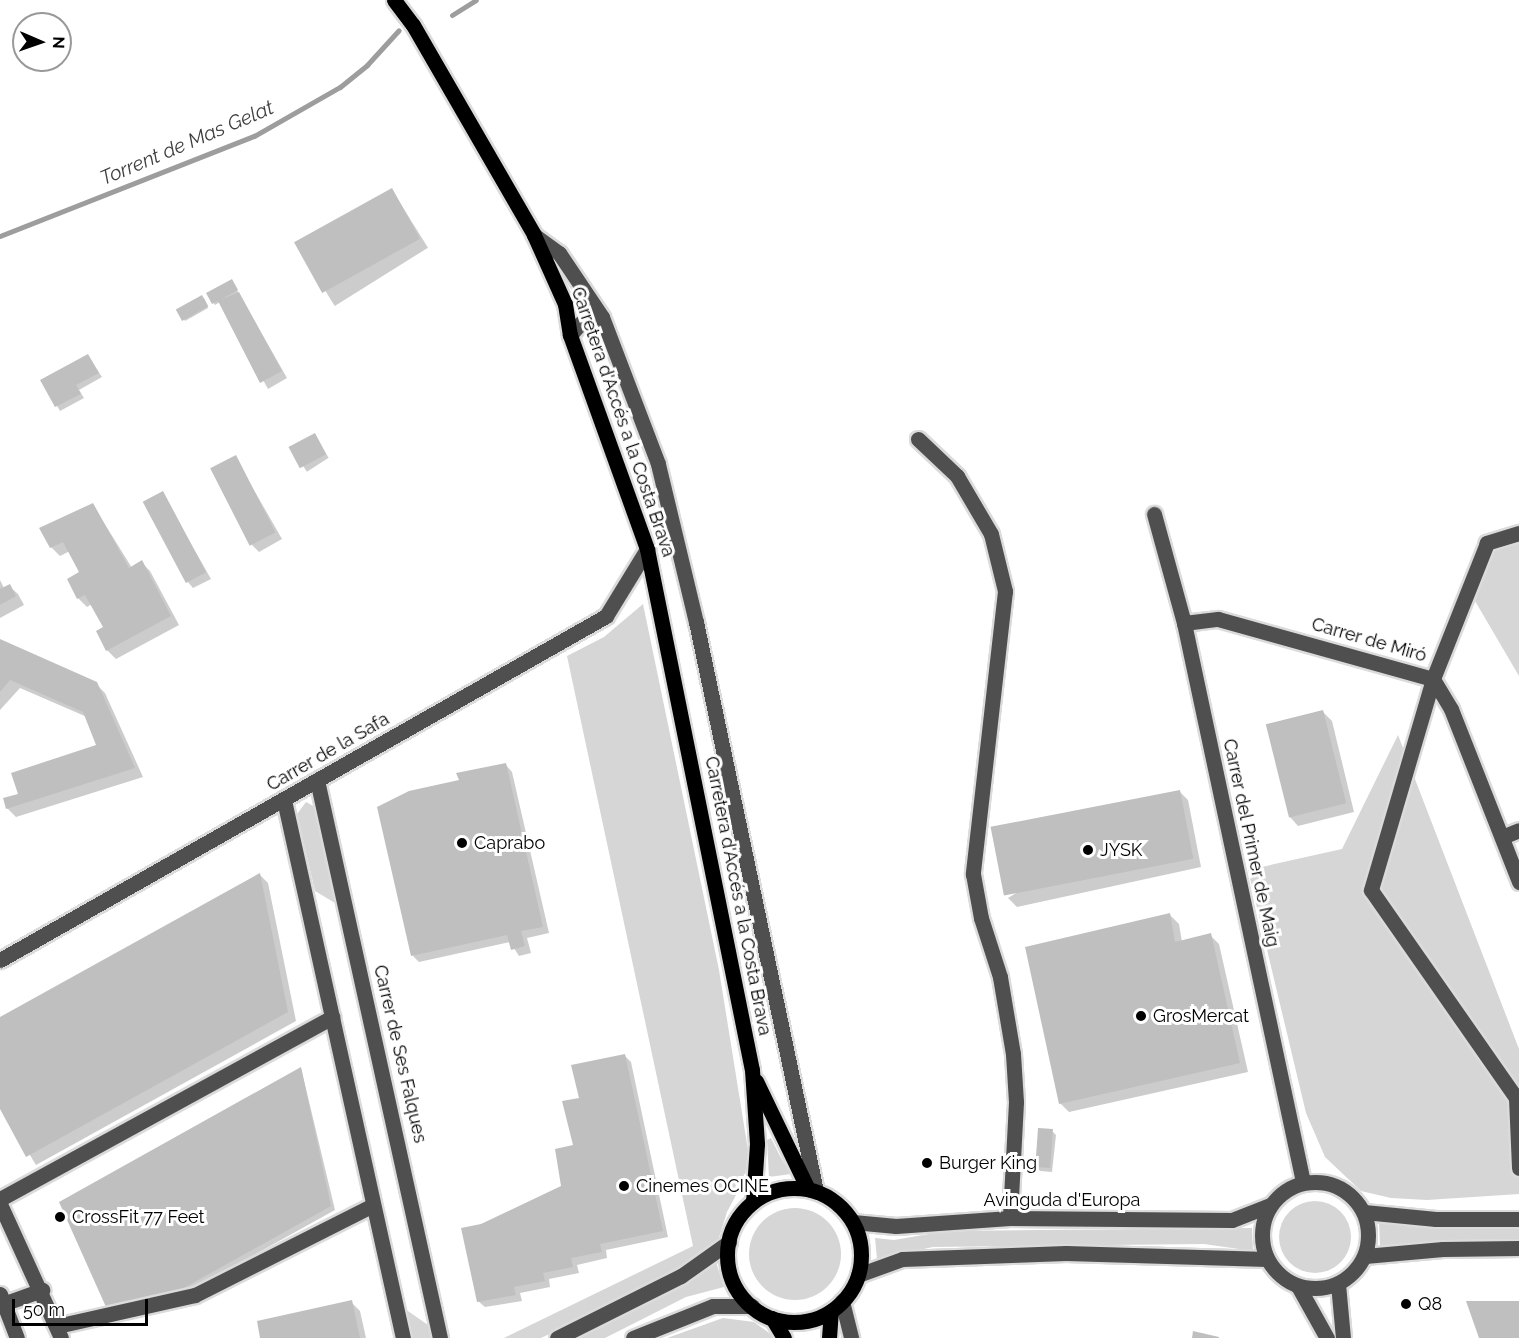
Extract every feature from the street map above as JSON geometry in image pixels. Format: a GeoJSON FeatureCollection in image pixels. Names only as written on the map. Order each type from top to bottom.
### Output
{"type":"FeatureCollection","features":[{"type":"Feature","properties":{"kind":"main road","name":"Carretera d'Accés a la Costa Brava"},"geometry":{"type":"LineString","coordinates":[[394,0],[413,25],[534,235],[565,304],[570,335],[647,549],[752,1070],[757,1144],[753,1202]]}},
{"type":"Feature","properties":{"kind":"main road","name":"Carretera d'Accés a la Costa Brava"},"geometry":{"type":"LineString","coordinates":[[752,1070],[778,1133],[812,1190]]}},
{"type":"Feature","properties":{"kind":"main road"},"geometry":{"type":"LineString","coordinates":[[830,1338],[837,1306],[858,1275],[861,1248],[853,1222],[839,1205],[812,1190],[783,1189],[753,1202],[739,1217],[729,1242],[732,1278],[752,1306],[772,1318],[802,1321],[837,1306]]}},
{"type":"Feature","properties":{"kind":"main road"},"geometry":{"type":"LineString","coordinates":[[772,1318],[784,1338]]}},
{"type":"Feature","properties":{"kind":"street"},"geometry":{"type":"LineString","coordinates":[[534,235],[559,253],[602,317],[658,464],[696,622],[812,1190]]}},
{"type":"Feature","properties":{"kind":"street"},"geometry":{"type":"LineString","coordinates":[[570,335],[587,316],[602,317]]}},
{"type":"Feature","properties":{"kind":"street"},"geometry":{"type":"LineString","coordinates":[[918,439],[957,476],[991,534],[1005,591],[973,874],[981,918],[1000,977],[1012,1054],[1016,1102],[1011,1218]]}},
{"type":"Feature","properties":{"kind":"street","name":"Carrer del Primer de Maig"},"geometry":{"type":"LineString","coordinates":[[1154,513],[1184,623],[1303,1182]]}},
{"type":"Feature","properties":{"kind":"street"},"geometry":{"type":"LineString","coordinates":[[1519,532],[1488,543],[1433,680],[1371,890],[1516,1098],[1519,1168]]}},
{"type":"Feature","properties":{"kind":"street","name":"Carrer de la Safa"},"geometry":{"type":"LineString","coordinates":[[0,960],[606,616],[647,549]]}},
{"type":"Feature","properties":{"kind":"street","name":"Carrer de Miró"},"geometry":{"type":"LineString","coordinates":[[1184,623],[1218,619],[1413,670],[1433,680],[1451,709],[1519,882]]}},
{"type":"Feature","properties":{"kind":"street","name":"Carrer de Ses Falques"},"geometry":{"type":"LineString","coordinates":[[317,780],[440,1338]]}},
{"type":"Feature","properties":{"kind":"street"},"geometry":{"type":"LineString","coordinates":[[284,800],[403,1338]]}},
{"type":"Feature","properties":{"kind":"street"},"geometry":{"type":"LineString","coordinates":[[1502,837],[1519,830]]}},
{"type":"Feature","properties":{"kind":"street"},"geometry":{"type":"LineString","coordinates":[[0,1198],[333,1017]]}},
{"type":"Feature","properties":{"kind":"street"},"geometry":{"type":"LineString","coordinates":[[1303,1182],[1330,1183],[1351,1194],[1364,1212],[1369,1235],[1365,1256],[1338,1284],[1318,1289],[1298,1286],[1280,1276],[1267,1259],[1261,1234],[1270,1205],[1284,1190],[1303,1182]]}},
{"type":"Feature","properties":{"kind":"street"},"geometry":{"type":"LineString","coordinates":[[0,1204],[42,1290],[59,1332],[195,1295],[374,1205]]}},
{"type":"Feature","properties":{"kind":"street","name":"Avinguda d'Europa"},"geometry":{"type":"LineString","coordinates":[[853,1222],[896,1226],[1011,1218],[1232,1220],[1270,1205]]}},
{"type":"Feature","properties":{"kind":"street"},"geometry":{"type":"LineString","coordinates":[[1364,1212],[1436,1220],[1519,1219]]}},
{"type":"Feature","properties":{"kind":"street"},"geometry":{"type":"LineString","coordinates":[[557,1338],[681,1276],[729,1242]]}},
{"type":"Feature","properties":{"kind":"street"},"geometry":{"type":"LineString","coordinates":[[1365,1256],[1443,1249],[1519,1248]]}},
{"type":"Feature","properties":{"kind":"street"},"geometry":{"type":"LineString","coordinates":[[858,1275],[902,1259],[1066,1253],[1267,1259]]}},
{"type":"Feature","properties":{"kind":"street"},"geometry":{"type":"LineString","coordinates":[[1338,1284],[1343,1338]]}},
{"type":"Feature","properties":{"kind":"street"},"geometry":{"type":"LineString","coordinates":[[1298,1286],[1327,1338]]}},
{"type":"Feature","properties":{"kind":"street"},"geometry":{"type":"LineString","coordinates":[[17,1338],[2,1301],[42,1290]]}},
{"type":"Feature","properties":{"kind":"street"},"geometry":{"type":"LineString","coordinates":[[633,1338],[713,1306],[752,1306]]}},
{"type":"Feature","properties":{"kind":"street"},"geometry":{"type":"LineString","coordinates":[[837,1306],[851,1338]]}},
{"type":"Feature","properties":{"kind":"shaded area"},"geometry":{"type":"Polygon","coordinates":[[[1519,523],[1519,676],[1475,601],[1499,538],[1519,523]]]}},
{"type":"Feature","properties":{"kind":"shaded area"},"geometry":{"type":"Polygon","coordinates":[[[643,604],[719,970],[748,1150],[745,1178],[727,1212],[717,1244],[675,1274],[541,1338],[504,1338],[693,1246],[567,656],[604,637],[643,604]]]}},
{"type":"Feature","properties":{"kind":"shaded area"},"geometry":{"type":"Polygon","coordinates":[[[1398,735],[1519,1049],[1519,1194],[1427,1200],[1391,1198],[1361,1191],[1325,1157],[1306,1113],[1248,870],[1342,849],[1398,735]]]}},
{"type":"Feature","properties":{"kind":"shaded area"},"geometry":{"type":"Polygon","coordinates":[[[306,802],[319,809],[340,906],[315,891],[297,814],[306,802]]]}},
{"type":"Feature","properties":{"kind":"shaded area"},"geometry":{"type":"Polygon","coordinates":[[[771,1138],[791,1174],[769,1177],[767,1140],[771,1138]]]}},
{"type":"Feature","properties":{"kind":"shaded area"},"geometry":{"type":"Polygon","coordinates":[[[1315,1201],[1335,1207],[1345,1217],[1351,1237],[1345,1257],[1335,1267],[1315,1273],[1295,1267],[1285,1257],[1279,1237],[1285,1217],[1295,1207],[1315,1201]]]}},
{"type":"Feature","properties":{"kind":"shaded area"},"geometry":{"type":"Polygon","coordinates":[[[795,1208],[812,1212],[827,1222],[837,1237],[841,1254],[837,1271],[827,1286],[812,1296],[795,1300],[778,1296],[763,1286],[753,1271],[749,1254],[753,1237],[763,1222],[778,1212],[795,1208]]]}},
{"type":"Feature","properties":{"kind":"shaded area"},"geometry":{"type":"Polygon","coordinates":[[[1379,1222],[1427,1228],[1519,1227],[1519,1242],[1380,1245],[1379,1222]]]}},
{"type":"Feature","properties":{"kind":"shaded area"},"geometry":{"type":"Polygon","coordinates":[[[1252,1228],[1253,1251],[1204,1244],[933,1247],[877,1259],[875,1238],[894,1240],[946,1231],[1252,1228]]]}},
{"type":"Feature","properties":{"kind":"shaded area"},"geometry":{"type":"Polygon","coordinates":[[[715,1259],[724,1287],[686,1297],[605,1338],[576,1338],[684,1284],[715,1259]]]}},
{"type":"Feature","properties":{"kind":"shaded area"},"geometry":{"type":"Polygon","coordinates":[[[405,1309],[431,1327],[434,1338],[411,1338],[405,1309]]]}},
{"type":"Feature","properties":{"kind":"shaded area"},"geometry":{"type":"Polygon","coordinates":[[[723,1318],[754,1322],[776,1338],[667,1338],[723,1318]]]}},
{"type":"Feature","properties":{"kind":"building"},"geometry":{"type":"Polygon","coordinates":[[[392,188],[420,239],[322,293],[294,242],[392,188]]]}},
{"type":"Feature","properties":{"kind":"building"},"geometry":{"type":"Polygon","coordinates":[[[232,279],[238,290],[220,300],[239,292],[282,371],[260,383],[218,301],[212,304],[206,293],[232,279]]]}},
{"type":"Feature","properties":{"kind":"building"},"geometry":{"type":"Polygon","coordinates":[[[202,295],[208,306],[182,321],[176,310],[202,295]]]}},
{"type":"Feature","properties":{"kind":"building"},"geometry":{"type":"Polygon","coordinates":[[[88,354],[99,373],[76,385],[81,394],[55,407],[40,380],[88,354]]]}},
{"type":"Feature","properties":{"kind":"building"},"geometry":{"type":"Polygon","coordinates":[[[315,433],[326,454],[300,468],[289,447],[315,433]]]}},
{"type":"Feature","properties":{"kind":"building"},"geometry":{"type":"Polygon","coordinates":[[[236,455],[275,533],[250,546],[210,468],[236,455]]]}},
{"type":"Feature","properties":{"kind":"building"},"geometry":{"type":"Polygon","coordinates":[[[163,491],[206,572],[186,583],[143,502],[163,491]]]}},
{"type":"Feature","properties":{"kind":"building"},"geometry":{"type":"Polygon","coordinates":[[[93,503],[129,568],[142,560],[171,616],[106,651],[96,631],[103,627],[85,595],[77,599],[67,579],[79,572],[63,542],[50,548],[39,528],[93,503]]]}},
{"type":"Feature","properties":{"kind":"building"},"geometry":{"type":"Polygon","coordinates":[[[10,584],[16,596],[0,605],[0,589],[10,584]]]}},
{"type":"Feature","properties":{"kind":"building"},"geometry":{"type":"Polygon","coordinates":[[[0,639],[97,682],[135,768],[6,809],[3,798],[18,794],[11,773],[96,745],[83,712],[10,680],[0,692],[0,639]]]}},
{"type":"Feature","properties":{"kind":"building"},"geometry":{"type":"Polygon","coordinates":[[[1323,710],[1346,803],[1289,817],[1266,724],[1323,710]]]}},
{"type":"Feature","properties":{"kind":"building"},"geometry":{"type":"Polygon","coordinates":[[[506,763],[543,927],[521,931],[525,946],[511,950],[507,935],[411,956],[377,807],[409,791],[459,780],[456,773],[506,763]]]}},
{"type":"Feature","properties":{"kind":"building"},"geometry":{"type":"Polygon","coordinates":[[[1180,790],[1193,859],[1004,896],[991,827],[1180,790]]]}},
{"type":"Feature","properties":{"kind":"building"},"geometry":{"type":"Polygon","coordinates":[[[260,873],[288,1012],[26,1157],[0,1109],[0,1017],[260,873]]]}},
{"type":"Feature","properties":{"kind":"building"},"geometry":{"type":"Polygon","coordinates":[[[1170,913],[1175,942],[1211,933],[1240,1063],[1059,1104],[1025,947],[1170,913]]]}},
{"type":"Feature","properties":{"kind":"building"},"geometry":{"type":"Polygon","coordinates":[[[625,1054],[663,1231],[600,1244],[602,1252],[571,1258],[573,1267],[543,1273],[545,1281],[514,1287],[516,1295],[477,1302],[461,1228],[481,1224],[561,1186],[555,1149],[573,1145],[562,1101],[579,1098],[571,1065],[625,1054]]]}},
{"type":"Feature","properties":{"kind":"building"},"geometry":{"type":"Polygon","coordinates":[[[301,1067],[331,1206],[182,1289],[106,1307],[59,1202],[301,1067]]]}},
{"type":"Feature","properties":{"kind":"building"},"geometry":{"type":"Polygon","coordinates":[[[1038,1128],[1053,1129],[1050,1168],[1035,1167],[1038,1128]]]}},
{"type":"Feature","properties":{"kind":"building"},"geometry":{"type":"Polygon","coordinates":[[[352,1300],[360,1338],[260,1338],[257,1321],[352,1300]]]}},
{"type":"Feature","properties":{"kind":"building"},"geometry":{"type":"Polygon","coordinates":[[[1466,1301],[1519,1301],[1519,1338],[1479,1338],[1466,1301]]]}},
{"type":"Feature","properties":{"kind":"building"},"geometry":{"type":"Polygon","coordinates":[[[1193,1331],[1219,1337],[1219,1338],[1192,1338],[1193,1331]]]}},
{"type":"Feature","properties":{"kind":"waterway","name":"Torrent de Mas Gelat"},"geometry":{"type":"LineString","coordinates":[[452,15],[476,0]]}},
{"type":"Feature","properties":{"kind":"waterway","name":"Torrent de Mas Gelat"},"geometry":{"type":"LineString","coordinates":[[0,236],[254,136],[340,87],[367,65],[399,30]]}},
{"type":"Feature","properties":{"kind":"place","name":"Caprabo"},"geometry":{"type":"Point","coordinates":[462,843]}},
{"type":"Feature","properties":{"kind":"place","name":"JYSK"},"geometry":{"type":"Point","coordinates":[1088,850]}},
{"type":"Feature","properties":{"kind":"place","name":"GrosMercat"},"geometry":{"type":"Point","coordinates":[1141,1016]}},
{"type":"Feature","properties":{"kind":"place","name":"Burger King"},"geometry":{"type":"Point","coordinates":[927,1163]}},
{"type":"Feature","properties":{"kind":"place","name":"Cinemes OCINE"},"geometry":{"type":"Point","coordinates":[624,1186]}},
{"type":"Feature","properties":{"kind":"place","name":"CrossFit 77 Feet"},"geometry":{"type":"Point","coordinates":[60,1217]}},
{"type":"Feature","properties":{"kind":"place","name":"Q8"},"geometry":{"type":"Point","coordinates":[1406,1304]}}]}
